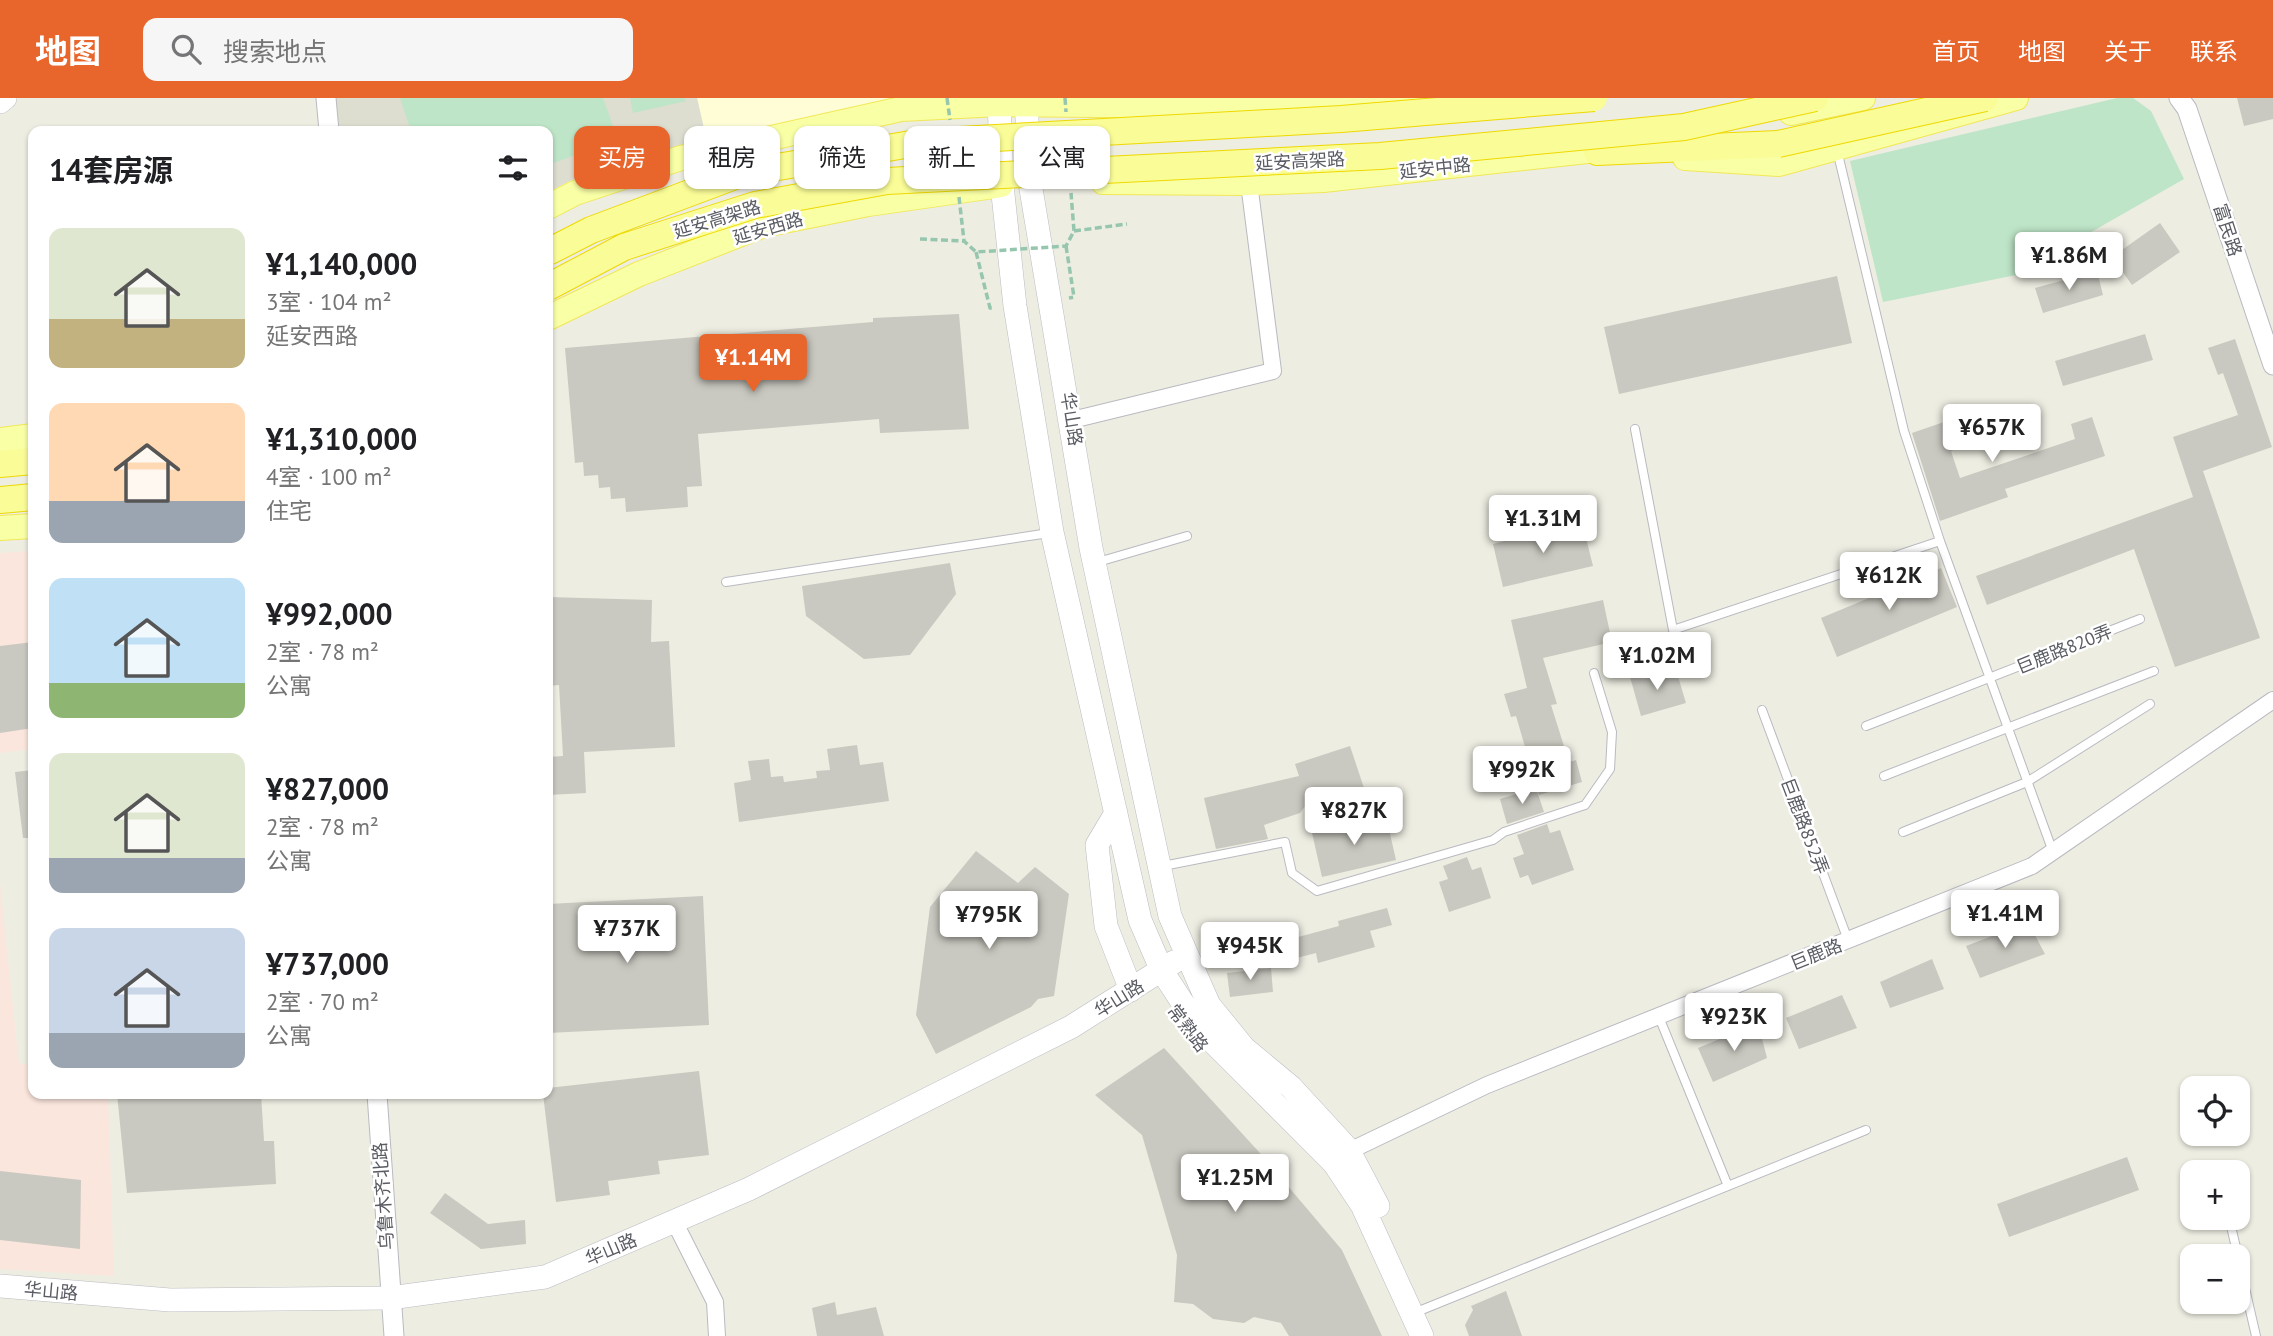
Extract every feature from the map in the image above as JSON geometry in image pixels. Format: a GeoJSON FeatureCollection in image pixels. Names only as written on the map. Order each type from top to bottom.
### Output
{"type":"FeatureCollection","features":[{"type":"Feature","properties":{"kind":"highway","name":"延安高架路"},"geometry":{"type":"LineString","coordinates":[[553,249],[591,230],[743,173],[922,142],[1341,119],[1594,98]]}},
{"type":"Feature","properties":{"kind":"highway"},"geometry":{"type":"LineString","coordinates":[[1598,152],[1778,144],[1985,98]]}},
{"type":"Feature","properties":{"kind":"highway","name":"延安高架路"},"geometry":{"type":"LineString","coordinates":[[553,284],[624,247],[755,205],[887,181],[1380,156],[1684,127],[1821,102]]}},
{"type":"Feature","properties":{"kind":"highway"},"geometry":{"type":"LineString","coordinates":[[0,464],[28,461]]}},
{"type":"Feature","properties":{"kind":"highway"},"geometry":{"type":"LineString","coordinates":[[0,500],[28,497]]}},
{"type":"Feature","properties":{"kind":"main road"},"geometry":{"type":"LineString","coordinates":[[0,102],[5,98]]}},
{"type":"Feature","properties":{"kind":"main road"},"geometry":{"type":"LineString","coordinates":[[553,204],[575,192],[681,158],[901,109],[999,101],[1313,107],[1450,98]]}},
{"type":"Feature","properties":{"kind":"main road","name":"延安中路"},"geometry":{"type":"LineString","coordinates":[[1110,183],[1323,180],[1598,152],[1821,102],[1863,98]]}},
{"type":"Feature","properties":{"kind":"main road"},"geometry":{"type":"LineString","coordinates":[[1598,152],[1779,164],[2016,98]]}},
{"type":"Feature","properties":{"kind":"main road","name":"华山路"},"geometry":{"type":"LineString","coordinates":[[999,101],[1002,185],[1015,306],[1052,533],[1140,919],[1162,971]]}},
{"type":"Feature","properties":{"kind":"main road","name":"华山路"},"geometry":{"type":"LineString","coordinates":[[1026,102],[1027,126]]}},
{"type":"Feature","properties":{"kind":"main road","name":"延安中路"},"geometry":{"type":"LineString","coordinates":[[1002,185],[1014,184]]}},
{"type":"Feature","properties":{"kind":"main road","name":"延安西路"},"geometry":{"type":"LineString","coordinates":[[553,315],[639,274],[764,225],[868,204],[1002,185]]}},
{"type":"Feature","properties":{"kind":"main road","name":"华山路"},"geometry":{"type":"LineString","coordinates":[[0,1286],[170,1300],[390,1298],[545,1277],[749,1189],[1071,1027],[1162,971],[1187,951],[1170,916],[1095,563],[1031,189]]}},
{"type":"Feature","properties":{"kind":"main road"},"geometry":{"type":"LineString","coordinates":[[0,440],[28,437]]}},
{"type":"Feature","properties":{"kind":"main road"},"geometry":{"type":"LineString","coordinates":[[0,528],[28,526]]}},
{"type":"Feature","properties":{"kind":"main road"},"geometry":{"type":"LineString","coordinates":[[1116,813],[1097,845],[1106,926],[1131,990]]}},
{"type":"Feature","properties":{"kind":"main road","name":"常熟路"},"geometry":{"type":"LineString","coordinates":[[1187,951],[1209,1005],[1244,1048],[1291,1087],[1341,1156],[1420,1310],[1422,1336]]}},
{"type":"Feature","properties":{"kind":"main road","name":"常熟路"},"geometry":{"type":"LineString","coordinates":[[1162,971],[1199,1028],[1341,1156],[1372,1226],[1420,1310],[1439,1336]]}},
{"type":"Feature","properties":{"kind":"main road","name":"常熟路"},"geometry":{"type":"LineString","coordinates":[[1162,971],[1161,993],[1192,1039],[1321,1170],[1360,1223],[1372,1226]]}},
{"type":"Feature","properties":{"kind":"street"},"geometry":{"type":"LineString","coordinates":[[326,98],[329,126]]}},
{"type":"Feature","properties":{"kind":"street","name":"富民路"},"geometry":{"type":"LineString","coordinates":[[2179,98],[2187,108],[2273,365]]}},
{"type":"Feature","properties":{"kind":"street"},"geometry":{"type":"LineString","coordinates":[[1072,419],[1273,371],[1249,183]]}},
{"type":"Feature","properties":{"kind":"street","name":"巨鹿路"},"geometry":{"type":"LineString","coordinates":[[1341,1156],[1487,1085],[2021,871],[2053,852],[2273,699]]}},
{"type":"Feature","properties":{"kind":"street","name":"乌鲁木齐北路"},"geometry":{"type":"LineString","coordinates":[[377,1099],[394,1336]]}},
{"type":"Feature","properties":{"kind":"street"},"geometry":{"type":"LineString","coordinates":[[674,1221],[716,1303],[717,1336]]}},
{"type":"Feature","properties":{"kind":"lane"},"geometry":{"type":"LineString","coordinates":[[1821,102],[1837,149],[1903,431],[1988,679],[2053,852]]}},
{"type":"Feature","properties":{"kind":"lane"},"geometry":{"type":"LineString","coordinates":[[1635,429],[1673,630],[1940,541]]}},
{"type":"Feature","properties":{"kind":"lane"},"geometry":{"type":"LineString","coordinates":[[726,582],[1052,533]]}},
{"type":"Feature","properties":{"kind":"lane"},"geometry":{"type":"LineString","coordinates":[[1095,563],[1186,536]]}},
{"type":"Feature","properties":{"kind":"lane","name":"巨鹿路820弄"},"geometry":{"type":"LineString","coordinates":[[1866,726],[2140,619]]}},
{"type":"Feature","properties":{"kind":"lane"},"geometry":{"type":"LineString","coordinates":[[1884,776],[2154,671]]}},
{"type":"Feature","properties":{"kind":"lane"},"geometry":{"type":"LineString","coordinates":[[1160,867],[1285,842],[1292,873],[1317,891],[1493,840],[1504,832],[1585,805],[1610,769],[1612,732],[1594,673]]}},
{"type":"Feature","properties":{"kind":"lane"},"geometry":{"type":"LineString","coordinates":[[1903,832],[2027,782],[2150,704]]}},
{"type":"Feature","properties":{"kind":"lane","name":"巨鹿路852弄"},"geometry":{"type":"LineString","coordinates":[[1762,710],[1849,941]]}},
{"type":"Feature","properties":{"kind":"lane"},"geometry":{"type":"LineString","coordinates":[[1659,1017],[1728,1186]]}},
{"type":"Feature","properties":{"kind":"lane"},"geometry":{"type":"LineString","coordinates":[[1420,1310],[1866,1130]]}},
{"type":"Feature","properties":{"kind":"lane"},"geometry":{"type":"LineString","coordinates":[[2250,1310],[2256,1336]]}},
{"type":"Feature","properties":{"kind":"path"},"geometry":{"type":"LineString","coordinates":[[1074,231],[1127,224]]}},
{"type":"Feature","properties":{"kind":"path"},"geometry":{"type":"LineString","coordinates":[[920,239],[964,241]]}},
{"type":"Feature","properties":{"kind":"path"},"geometry":{"type":"LineString","coordinates":[[1066,246],[1074,297]]}},
{"type":"Feature","properties":{"kind":"path"},"geometry":{"type":"LineString","coordinates":[[976,252],[990,308]]}},
{"type":"Feature","properties":{"kind":"shaded area"},"geometry":{"type":"Polygon","coordinates":[[[335,98],[697,98],[703,126],[684,126],[684,148],[670,151],[670,126],[574,126],[574,179],[553,189],[553,126],[338,126],[335,98]]]}},
{"type":"Feature","properties":{"kind":"shaded area"},"geometry":{"type":"Polygon","coordinates":[[[400,98],[603,98],[613,126],[574,126],[574,156],[553,163],[553,126],[409,126],[400,98]]]}},
{"type":"Feature","properties":{"kind":"shaded area"},"geometry":{"type":"Polygon","coordinates":[[[630,98],[685,98],[686,101],[633,113],[630,98]]]}},
{"type":"Feature","properties":{"kind":"shaded area"},"geometry":{"type":"Polygon","coordinates":[[[697,98],[948,98],[780,129],[780,126],[703,126],[697,98]]]}},
{"type":"Feature","properties":{"kind":"shaded area"},"geometry":{"type":"Polygon","coordinates":[[[2117,98],[2133,98],[2151,111],[2184,179],[2016,275],[1883,302],[1850,161],[2117,98]]]}},
{"type":"Feature","properties":{"kind":"shaded area"},"geometry":{"type":"Polygon","coordinates":[[[28,551],[28,750],[0,753],[0,553],[28,551]]]}},
{"type":"Feature","properties":{"kind":"shaded area"},"geometry":{"type":"Polygon","coordinates":[[[0,883],[19,1064],[28,1064],[28,1099],[108,1099],[114,1276],[0,1269],[0,883]]]}},
{"type":"Feature","properties":{"kind":"building"},"geometry":{"type":"Polygon","coordinates":[[[2237,98],[2273,98],[2273,119],[2244,126],[2237,98]]]}},
{"type":"Feature","properties":{"kind":"building"},"geometry":{"type":"Polygon","coordinates":[[[2160,223],[2180,252],[2132,285],[2112,257],[2160,223]]]}},
{"type":"Feature","properties":{"kind":"building"},"geometry":{"type":"Polygon","coordinates":[[[2097,271],[2103,295],[2043,313],[2035,288],[2097,271]]]}},
{"type":"Feature","properties":{"kind":"building"},"geometry":{"type":"Polygon","coordinates":[[[1837,276],[1852,343],[1619,394],[1604,327],[1837,276]]]}},
{"type":"Feature","properties":{"kind":"building"},"geometry":{"type":"Polygon","coordinates":[[[959,314],[969,429],[880,433],[879,419],[698,434],[702,486],[687,487],[688,507],[626,512],[625,498],[611,499],[610,487],[599,488],[598,475],[584,476],[583,462],[575,463],[565,348],[873,322],[873,318],[959,314]]]}},
{"type":"Feature","properties":{"kind":"building"},"geometry":{"type":"Polygon","coordinates":[[[2145,334],[2153,360],[2063,386],[2055,361],[2145,334]]]}},
{"type":"Feature","properties":{"kind":"building"},"geometry":{"type":"Polygon","coordinates":[[[2235,339],[2272,447],[2203,471],[2260,638],[2175,667],[2134,549],[1987,605],[1976,576],[2193,497],[2173,437],[2238,415],[2223,373],[2218,375],[2208,348],[2235,339]]]}},
{"type":"Feature","properties":{"kind":"building"},"geometry":{"type":"Polygon","coordinates":[[[1973,412],[1983,439],[1951,451],[1960,478],[2075,439],[2071,424],[2092,417],[2105,456],[2005,489],[2008,497],[1940,521],[1912,433],[1973,412]]]}},
{"type":"Feature","properties":{"kind":"building"},"geometry":{"type":"Polygon","coordinates":[[[1582,522],[1593,566],[1503,587],[1493,544],[1582,522]]]}},
{"type":"Feature","properties":{"kind":"building"},"geometry":{"type":"Polygon","coordinates":[[[950,563],[956,594],[910,655],[864,659],[806,616],[802,586],[950,563]]]}},
{"type":"Feature","properties":{"kind":"building"},"geometry":{"type":"Polygon","coordinates":[[[1941,568],[1957,607],[1837,657],[1821,618],[1941,568]]]}},
{"type":"Feature","properties":{"kind":"building"},"geometry":{"type":"Polygon","coordinates":[[[553,597],[652,600],[651,642],[669,641],[675,747],[584,752],[586,793],[553,795],[553,757],[563,756],[559,685],[553,686],[553,597]]]}},
{"type":"Feature","properties":{"kind":"building"},"geometry":{"type":"Polygon","coordinates":[[[1603,600],[1612,642],[1543,658],[1557,704],[1551,705],[1569,762],[1576,760],[1582,782],[1539,795],[1516,716],[1511,717],[1504,694],[1527,688],[1511,620],[1603,600]]]}},
{"type":"Feature","properties":{"kind":"building"},"geometry":{"type":"Polygon","coordinates":[[[28,643],[28,729],[0,733],[0,646],[28,643]]]}},
{"type":"Feature","properties":{"kind":"building"},"geometry":{"type":"Polygon","coordinates":[[[1660,669],[1662,677],[1677,673],[1686,703],[1641,716],[1630,677],[1660,669]]]}},
{"type":"Feature","properties":{"kind":"building"},"geometry":{"type":"Polygon","coordinates":[[[857,745],[860,765],[883,762],[889,801],[739,822],[734,783],[751,780],[748,761],[769,759],[771,777],[783,776],[784,782],[817,778],[816,771],[830,770],[827,749],[857,745]]]}},
{"type":"Feature","properties":{"kind":"building"},"geometry":{"type":"Polygon","coordinates":[[[1350,746],[1365,791],[1307,811],[1306,805],[1300,813],[1264,825],[1268,839],[1216,849],[1204,798],[1299,776],[1295,764],[1350,746]]]}},
{"type":"Feature","properties":{"kind":"building"},"geometry":{"type":"Polygon","coordinates":[[[28,771],[28,838],[23,838],[15,772],[28,771]]]}},
{"type":"Feature","properties":{"kind":"building"},"geometry":{"type":"Polygon","coordinates":[[[1536,788],[1544,812],[1507,824],[1500,799],[1536,788]]]}},
{"type":"Feature","properties":{"kind":"building"},"geometry":{"type":"Polygon","coordinates":[[[1386,816],[1396,860],[1322,877],[1312,833],[1386,816]]]}},
{"type":"Feature","properties":{"kind":"building"},"geometry":{"type":"Polygon","coordinates":[[[1547,824],[1550,833],[1560,830],[1574,870],[1532,885],[1528,875],[1520,878],[1513,858],[1524,854],[1517,835],[1547,824]]]}},
{"type":"Feature","properties":{"kind":"building"},"geometry":{"type":"Polygon","coordinates":[[[976,851],[1018,883],[1035,867],[1069,894],[1054,996],[1038,999],[1031,1007],[936,1054],[916,1015],[930,907],[976,851]]]}},
{"type":"Feature","properties":{"kind":"building"},"geometry":{"type":"Polygon","coordinates":[[[1467,857],[1472,870],[1481,867],[1491,898],[1449,912],[1439,882],[1448,879],[1443,866],[1467,857]]]}},
{"type":"Feature","properties":{"kind":"building"},"geometry":{"type":"Polygon","coordinates":[[[703,896],[709,1025],[553,1033],[553,904],[703,896]]]}},
{"type":"Feature","properties":{"kind":"building"},"geometry":{"type":"Polygon","coordinates":[[[1387,908],[1392,925],[1370,931],[1375,947],[1318,963],[1316,953],[1281,962],[1276,943],[1339,926],[1338,921],[1387,908]]]}},
{"type":"Feature","properties":{"kind":"building"},"geometry":{"type":"Polygon","coordinates":[[[2028,922],[2045,954],[1980,978],[1966,946],[2028,922]]]}},
{"type":"Feature","properties":{"kind":"building"},"geometry":{"type":"Polygon","coordinates":[[[1932,959],[1944,989],[1890,1008],[1880,982],[1932,959]]]}},
{"type":"Feature","properties":{"kind":"building"},"geometry":{"type":"Polygon","coordinates":[[[1271,968],[1273,992],[1230,997],[1227,973],[1271,968]]]}},
{"type":"Feature","properties":{"kind":"building"},"geometry":{"type":"Polygon","coordinates":[[[1842,995],[1857,1028],[1799,1049],[1786,1018],[1842,995]]]}},
{"type":"Feature","properties":{"kind":"building"},"geometry":{"type":"Polygon","coordinates":[[[1758,1023],[1767,1058],[1713,1082],[1698,1048],[1758,1023]]]}},
{"type":"Feature","properties":{"kind":"building"},"geometry":{"type":"Polygon","coordinates":[[[1164,1048],[1259,1152],[1342,1250],[1382,1336],[1289,1336],[1281,1323],[1254,1317],[1244,1323],[1213,1319],[1193,1304],[1174,1302],[1177,1255],[1142,1135],[1095,1095],[1164,1048]]]}},
{"type":"Feature","properties":{"kind":"building"},"geometry":{"type":"Polygon","coordinates":[[[699,1071],[709,1155],[658,1161],[660,1174],[608,1181],[610,1195],[556,1202],[544,1099],[553,1099],[553,1087],[699,1071]]]}},
{"type":"Feature","properties":{"kind":"building"},"geometry":{"type":"Polygon","coordinates":[[[118,1099],[261,1099],[264,1141],[274,1141],[276,1184],[127,1193],[118,1099]]]}},
{"type":"Feature","properties":{"kind":"building"},"geometry":{"type":"Polygon","coordinates":[[[2127,1157],[2139,1190],[2009,1237],[1997,1204],[2127,1157]]]}},
{"type":"Feature","properties":{"kind":"building"},"geometry":{"type":"Polygon","coordinates":[[[0,1171],[81,1180],[80,1249],[0,1240],[0,1171]]]}},
{"type":"Feature","properties":{"kind":"building"},"geometry":{"type":"Polygon","coordinates":[[[445,1193],[488,1224],[525,1220],[526,1244],[481,1249],[430,1213],[445,1193]]]}},
{"type":"Feature","properties":{"kind":"building"},"geometry":{"type":"Polygon","coordinates":[[[1506,1291],[1522,1336],[1469,1336],[1465,1325],[1473,1310],[1471,1306],[1506,1291]]]}},
{"type":"Feature","properties":{"kind":"building"},"geometry":{"type":"Polygon","coordinates":[[[835,1302],[837,1315],[876,1307],[884,1336],[817,1336],[812,1308],[835,1302]]]}}]}
